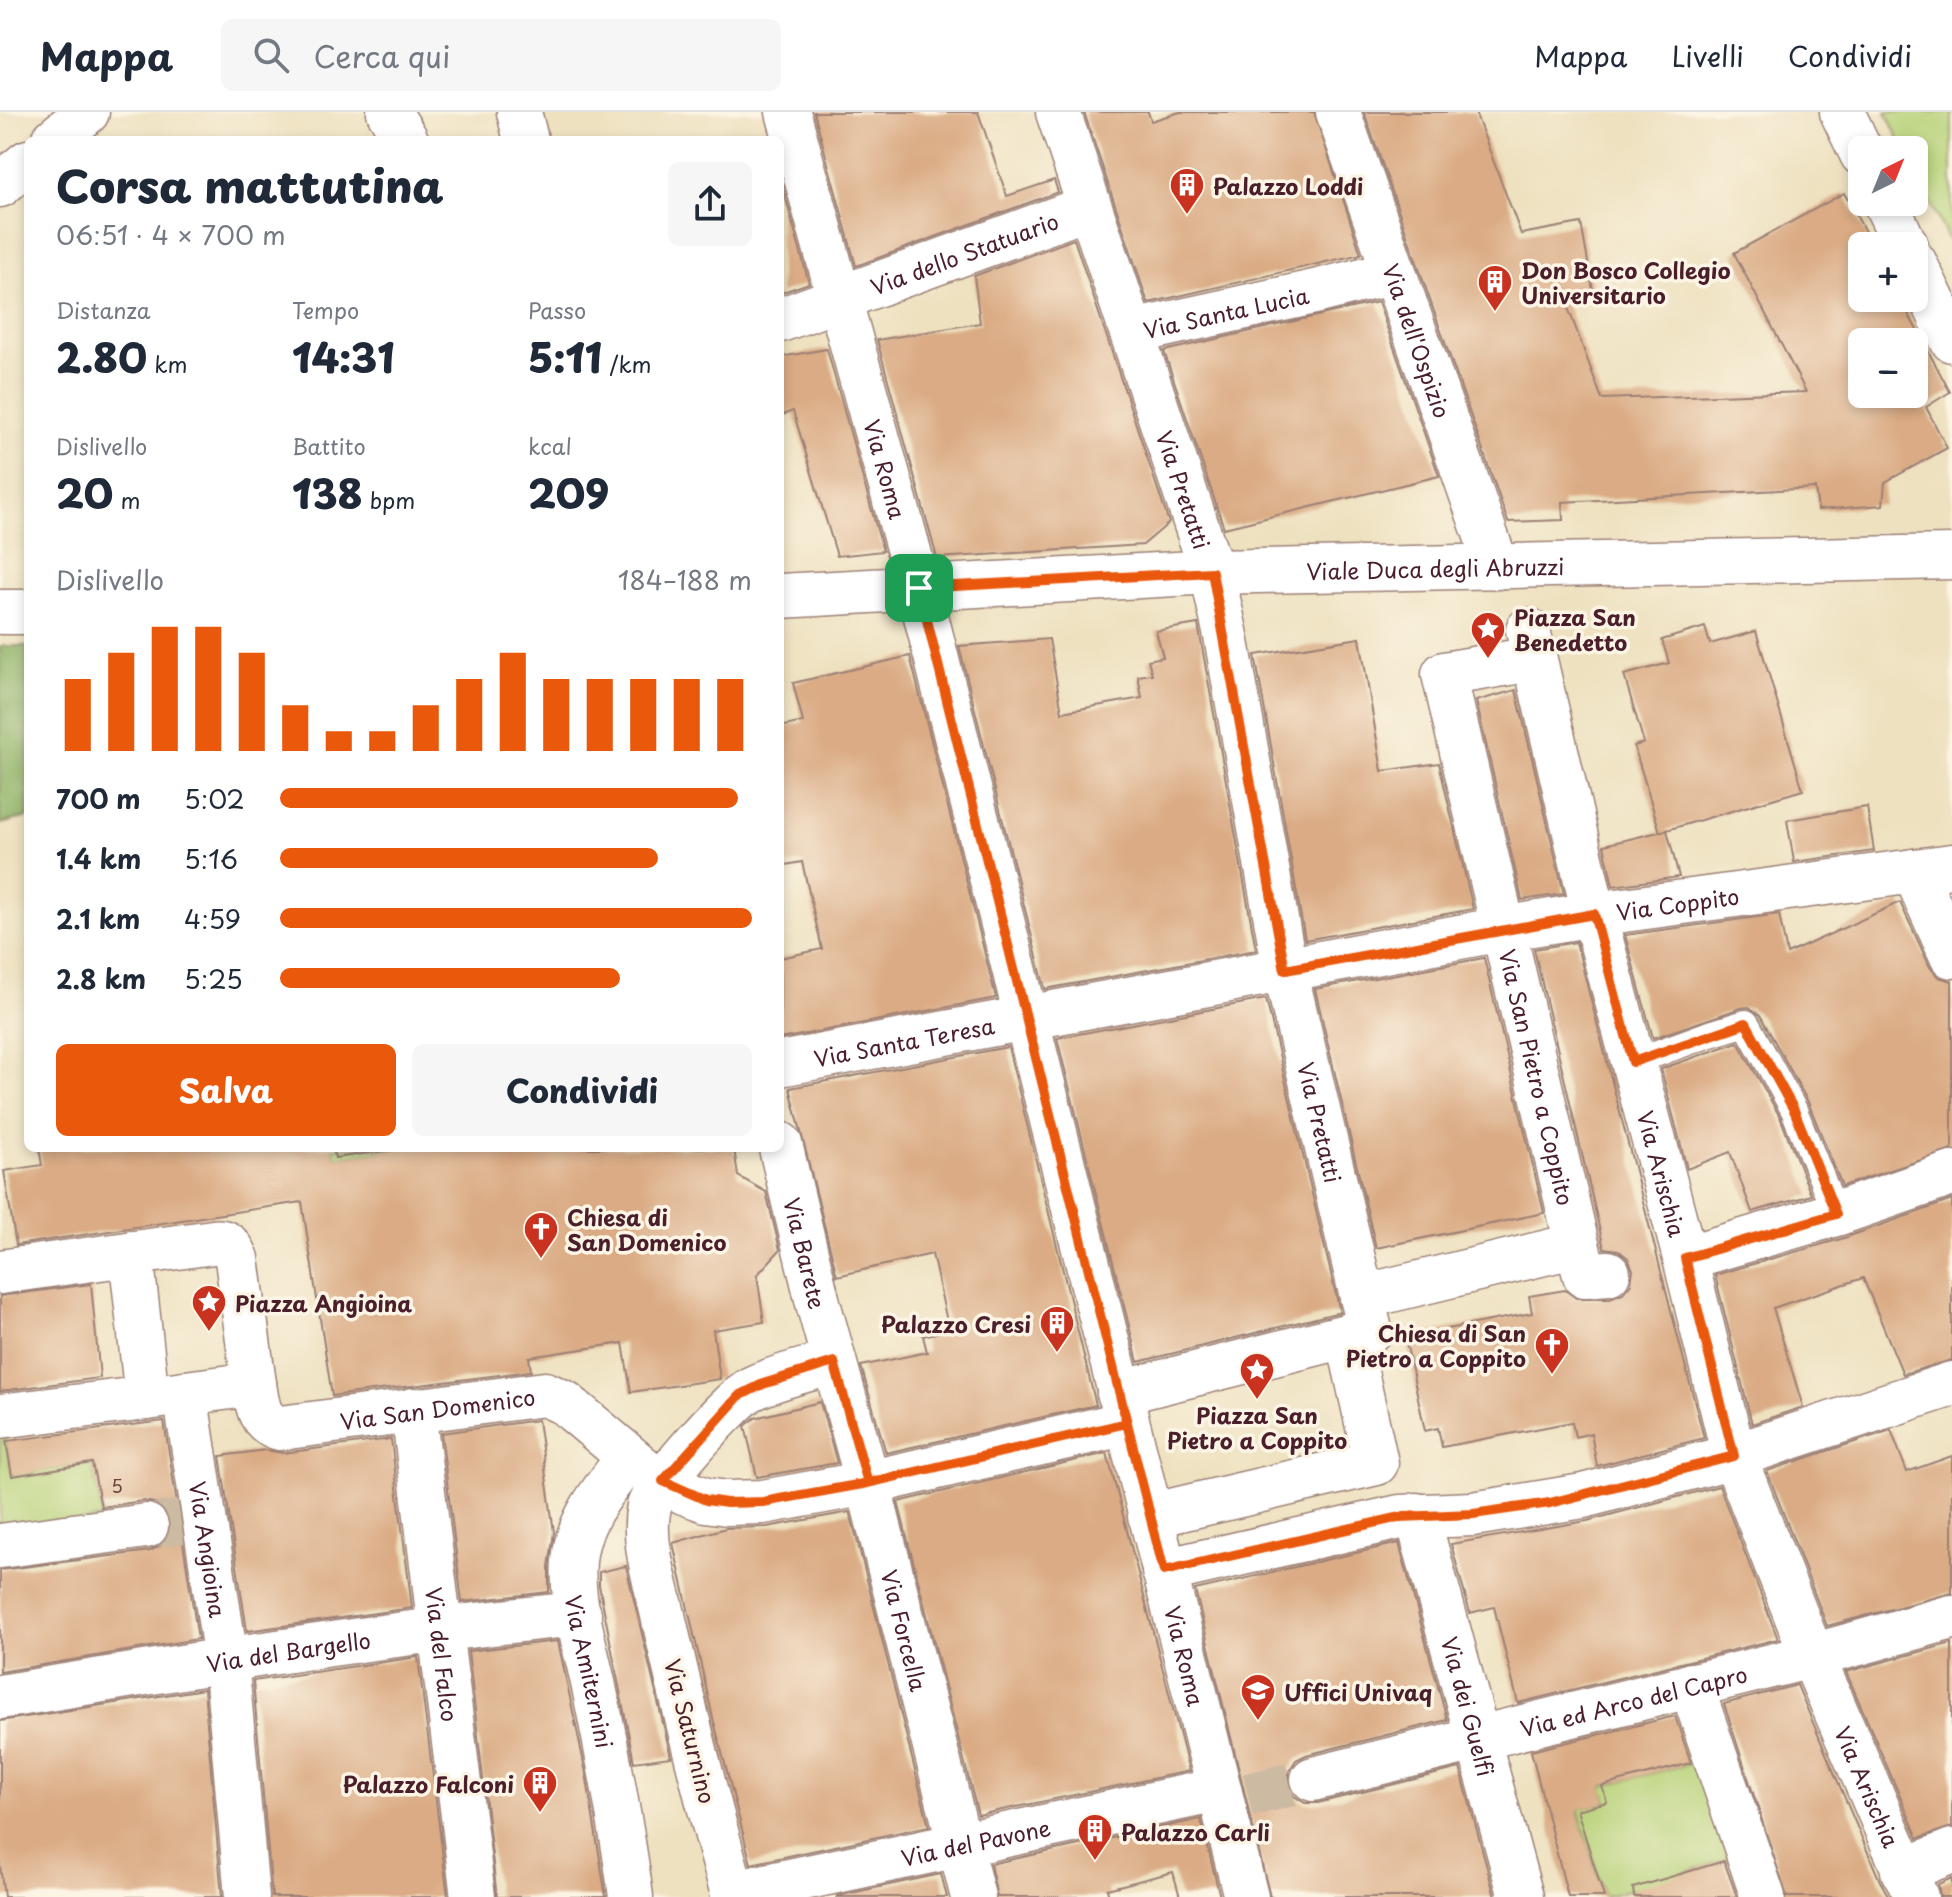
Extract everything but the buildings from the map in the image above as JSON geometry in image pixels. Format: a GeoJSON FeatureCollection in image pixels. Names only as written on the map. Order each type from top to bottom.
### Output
{"type":"FeatureCollection","features":[{"type":"Feature","properties":{"kind":"street"},"geometry":{"type":"LineString","coordinates":[[59,136],[87,112]]}},
{"type":"Feature","properties":{"kind":"street"},"geometry":{"type":"LineString","coordinates":[[389,112],[404,136]]}},
{"type":"Feature","properties":{"kind":"street"},"geometry":{"type":"LineString","coordinates":[[519,112],[525,136]]}},
{"type":"Feature","properties":{"kind":"street","name":"Via Roma"},"geometry":{"type":"LineString","coordinates":[[788,112],[791,164],[839,299],[919,588],[1164,1571],[1229,1795],[1246,1897]]}},
{"type":"Feature","properties":{"kind":"street","name":"Via dell'Ospizio"},"geometry":{"type":"LineString","coordinates":[[1338,112],[1497,567]]}},
{"type":"Feature","properties":{"kind":"street"},"geometry":{"type":"LineString","coordinates":[[1842,112],[1853,136]]}},
{"type":"Feature","properties":{"kind":"street","name":"Via Pretatti"},"geometry":{"type":"LineString","coordinates":[[1061,113],[1089,207],[1212,572],[1285,970],[1355,1317]]}},
{"type":"Feature","properties":{"kind":"street"},"geometry":{"type":"LineString","coordinates":[[0,185],[24,165]]}},
{"type":"Feature","properties":{"kind":"street","name":"Via dello Statuario"},"geometry":{"type":"LineString","coordinates":[[784,319],[1089,207]]}},
{"type":"Feature","properties":{"kind":"street","name":"Via Santa Lucia"},"geometry":{"type":"LineString","coordinates":[[1132,332],[1394,272]]}},
{"type":"Feature","properties":{"kind":"street"},"geometry":{"type":"LineString","coordinates":[[1928,291],[1952,340]]}},
{"type":"Feature","properties":{"kind":"street","name":"Viale Duca degli Abruzzi"},"geometry":{"type":"LineString","coordinates":[[784,596],[1212,572],[1945,553]]}},
{"type":"Feature","properties":{"kind":"street"},"geometry":{"type":"LineString","coordinates":[[0,612],[24,612]]}},
{"type":"Feature","properties":{"kind":"street","name":"Via Arischia"},"geometry":{"type":"LineString","coordinates":[[1444,674],[1531,645],[1594,914],[1734,1456],[1812,1656],[1909,1884]]}},
{"type":"Feature","properties":{"kind":"street","name":"Via San Pietro a Coppito"},"geometry":{"type":"LineString","coordinates":[[1355,1317],[1593,1259],[1502,929],[1444,674]]}},
{"type":"Feature","properties":{"kind":"street"},"geometry":{"type":"LineString","coordinates":[[1933,868],[1952,956]]}},
{"type":"Feature","properties":{"kind":"street","name":"Via Coppito"},"geometry":{"type":"LineString","coordinates":[[1026,1019],[1502,929],[1933,868]]}},
{"type":"Feature","properties":{"kind":"street","name":"Via Santa Teresa"},"geometry":{"type":"LineString","coordinates":[[784,1063],[1026,1019]]}},
{"type":"Feature","properties":{"kind":"street","name":"Via Barete"},"geometry":{"type":"LineString","coordinates":[[782,1152],[834,1362]]}},
{"type":"Feature","properties":{"kind":"street"},"geometry":{"type":"LineString","coordinates":[[1685,1258],[1836,1214],[1952,1174]]}},
{"type":"Feature","properties":{"kind":"street"},"geometry":{"type":"LineString","coordinates":[[0,1272],[217,1241],[229,1245],[237,1259],[254,1384],[0,1416]]}},
{"type":"Feature","properties":{"kind":"street"},"geometry":{"type":"LineString","coordinates":[[131,1253],[166,1395]]}},
{"type":"Feature","properties":{"kind":"street"},"geometry":{"type":"LineString","coordinates":[[1123,1408],[1355,1317],[1376,1463],[1150,1516]]}},
{"type":"Feature","properties":{"kind":"street"},"geometry":{"type":"LineString","coordinates":[[646,1470],[739,1396],[763,1384],[834,1362]]}},
{"type":"Feature","properties":{"kind":"street","name":"Via Forcella"},"geometry":{"type":"LineString","coordinates":[[834,1362],[868,1483],[973,1897]]}},
{"type":"Feature","properties":{"kind":"street","name":"Via San Domenico"},"geometry":{"type":"LineString","coordinates":[[254,1384],[259,1410],[273,1426],[286,1428],[545,1394],[565,1403],[646,1470],[706,1500],[746,1504],[868,1483],[1123,1408]]}},
{"type":"Feature","properties":{"kind":"street"},"geometry":{"type":"LineString","coordinates":[[1164,1571],[1390,1519],[1488,1512],[1572,1498],[1734,1456],[1952,1384]]}},
{"type":"Feature","properties":{"kind":"street","name":"Via Angioina"},"geometry":{"type":"LineString","coordinates":[[166,1395],[179,1522],[226,1659],[247,1897]]}},
{"type":"Feature","properties":{"kind":"street","name":"Via del Falco"},"geometry":{"type":"LineString","coordinates":[[413,1410],[473,1897]]}},
{"type":"Feature","properties":{"kind":"street","name":"Via Saturnino"},"geometry":{"type":"LineString","coordinates":[[646,1470],[650,1503],[647,1528],[652,1563],[692,1745],[734,1895]]}},
{"type":"Feature","properties":{"kind":"street","name":"Via Amiternini"},"geometry":{"type":"LineString","coordinates":[[631,1897],[609,1758],[574,1576],[579,1536],[595,1502],[646,1470]]}},
{"type":"Feature","properties":{"kind":"street","name":"Via dei Guelfi"},"geometry":{"type":"LineString","coordinates":[[1434,1515],[1476,1737],[1521,1897]]}},
{"type":"Feature","properties":{"kind":"street"},"geometry":{"type":"LineString","coordinates":[[0,1546],[179,1522]]}},
{"type":"Feature","properties":{"kind":"street","name":"Via del Bargello"},"geometry":{"type":"LineString","coordinates":[[0,1697],[226,1659],[440,1628],[579,1614]]}},
{"type":"Feature","properties":{"kind":"street","name":"Via ed Arco del Capro"},"geometry":{"type":"LineString","coordinates":[[1313,1779],[1812,1656],[1952,1617]]}},
{"type":"Feature","properties":{"kind":"street"},"geometry":{"type":"LineString","coordinates":[[1691,1685],[1763,1897]]}},
{"type":"Feature","properties":{"kind":"street","name":"Via del Pavone"},"geometry":{"type":"LineString","coordinates":[[734,1895],[958,1846],[1229,1795]]}},
{"type":"Feature","properties":{"kind":"street"},"geometry":{"type":"LineString","coordinates":[[1909,1884],[1952,1851]]}},
{"type":"Feature","properties":{"kind":"lane"},"geometry":{"type":"LineString","coordinates":[[1633,1062],[1746,1023],[1794,1110],[1836,1214]]}},
{"type":"Feature","properties":{"kind":"green space"},"geometry":{"type":"Polygon","coordinates":[[[1886,112],[1952,112],[1952,247],[1928,198],[1928,136],[1897,136],[1886,112]]]}},
{"type":"Feature","properties":{"kind":"green space"},"geometry":{"type":"Polygon","coordinates":[[[0,646],[24,646],[24,818],[0,824],[0,646]]]}},
{"type":"Feature","properties":{"kind":"green space"},"geometry":{"type":"Polygon","coordinates":[[[334,1152],[376,1152],[335,1158],[334,1152]]]}},
{"type":"Feature","properties":{"kind":"green space"},"geometry":{"type":"Polygon","coordinates":[[[0,1426],[3,1426],[12,1475],[92,1463],[103,1518],[0,1533],[0,1426]]]}},
{"type":"Feature","properties":{"kind":"green space"},"geometry":{"type":"Polygon","coordinates":[[[1700,1761],[1736,1857],[1683,1873],[1689,1897],[1634,1897],[1631,1889],[1604,1897],[1578,1809],[1607,1802],[1602,1786],[1700,1761]]]}},
{"type":"Feature","properties":{"kind":"tunnel"},"geometry":{"type":"LineString","coordinates":[[146,1526],[186,1521]]}},
{"type":"Feature","properties":{"kind":"tunnel"},"geometry":{"type":"LineString","coordinates":[[1248,1795],[1313,1779]]}},
{"type":"Feature","properties":{"kind":"place","name":"Palazzo Loddi"},"geometry":{"type":"Point","coordinates":[1187,216]}},
{"type":"Feature","properties":{"kind":"place","name":"Don Bosco Collegio Universitario"},"geometry":{"type":"Point","coordinates":[1495,313]}},
{"type":"Feature","properties":{"kind":"place","name":"Piazza San Benedetto"},"geometry":{"type":"Point","coordinates":[1488,660]}},
{"type":"Feature","properties":{"kind":"place","name":"Chiesa di San Domenico"},"geometry":{"type":"Point","coordinates":[541,1260]}},
{"type":"Feature","properties":{"kind":"place","name":"Piazza Angioina"},"geometry":{"type":"Point","coordinates":[209,1333]}},
{"type":"Feature","properties":{"kind":"place","name":"Palazzo Cresi"},"geometry":{"type":"Point","coordinates":[1057,1354]}},
{"type":"Feature","properties":{"kind":"place","name":"Chiesa di San Pietro a Coppito"},"geometry":{"type":"Point","coordinates":[1552,1376]}},
{"type":"Feature","properties":{"kind":"place","name":"Piazza San Pietro a Coppito"},"geometry":{"type":"Point","coordinates":[1257,1401]}},
{"type":"Feature","properties":{"kind":"place","name":"Uffici Univaq"},"geometry":{"type":"Point","coordinates":[1258,1722]}},
{"type":"Feature","properties":{"kind":"place","name":"Palazzo Falconi"},"geometry":{"type":"Point","coordinates":[540,1814]}},
{"type":"Feature","properties":{"kind":"place","name":"Palazzo Carli"},"geometry":{"type":"Point","coordinates":[1095,1862]}},
{"type":"Feature","properties":{"kind":"route"},"geometry":{"type":"LineString","coordinates":[[919,588],[1127,1423],[868,1483],[763,1502],[746,1504],[706,1500],[663,1481],[739,1396],[763,1384],[834,1362],[868,1483],[1101,1429],[1127,1423],[1164,1571],[1400,1517],[1473,1514],[1550,1503],[1734,1456],[1685,1258],[1836,1214],[1794,1110],[1746,1023],[1633,1062],[1594,914],[1285,970],[1212,572],[919,588]]}}]}
